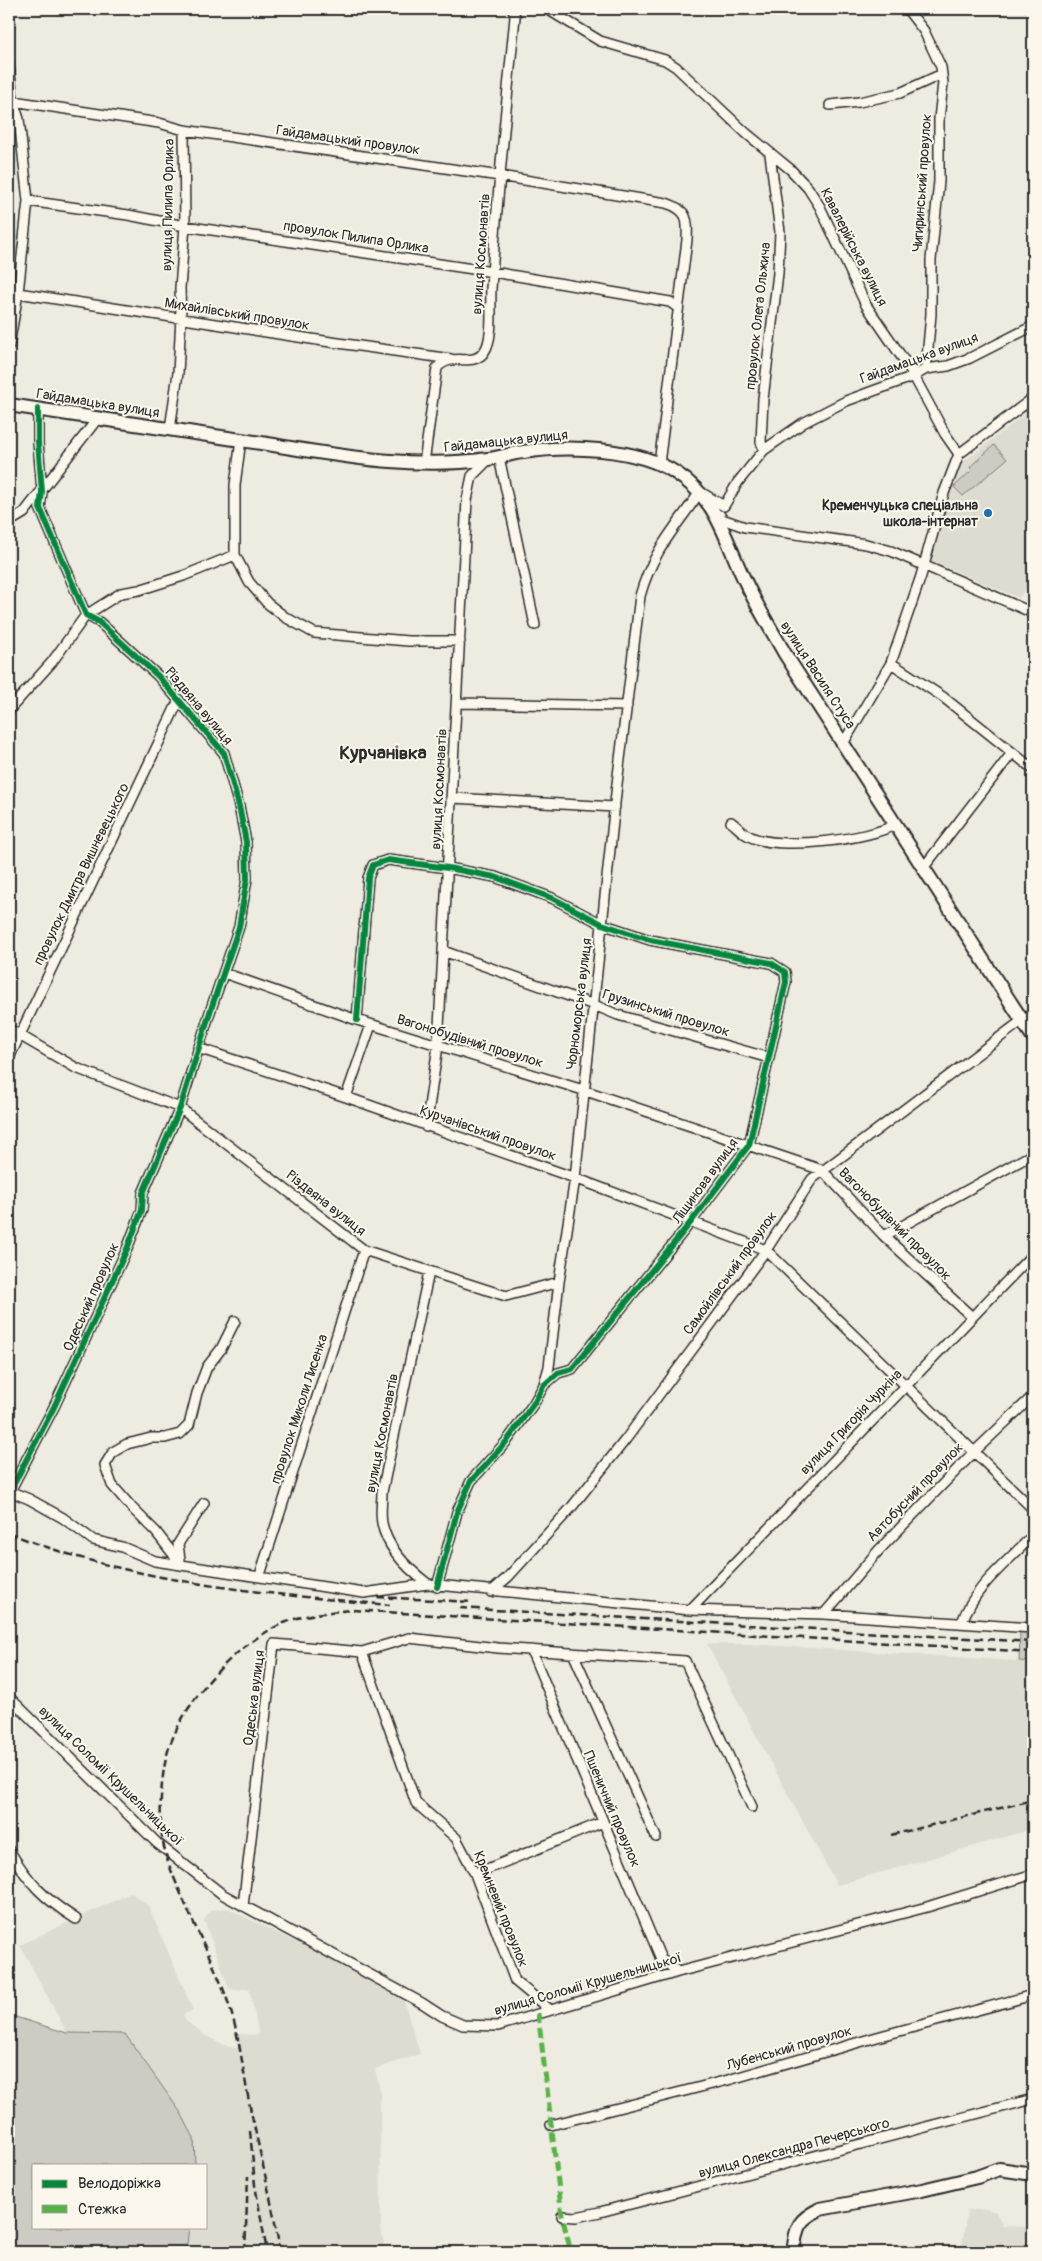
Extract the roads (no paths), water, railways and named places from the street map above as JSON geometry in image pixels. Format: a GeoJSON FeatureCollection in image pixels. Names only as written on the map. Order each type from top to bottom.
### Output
{"type":"FeatureCollection","features":[{"type":"Feature","properties":{"kind":"main road","name":"Гайдамацька вулиця"},"geometry":{"type":"LineString","coordinates":[[9,405],[366,458],[424,463],[494,458],[521,452],[570,447],[627,455],[660,464],[686,480],[700,492]]}},
{"type":"Feature","properties":{"kind":"main road","name":"вулиця Василя Стуса"},"geometry":{"type":"LineString","coordinates":[[700,492],[718,518],[762,616],[924,867],[1028,1018],[1033,1037]]}},
{"type":"Feature","properties":{"kind":"main road"},"geometry":{"type":"LineString","coordinates":[[793,2252],[798,2224],[804,2217],[820,2209],[922,2190],[977,2177],[999,2169],[1033,2174]]}},
{"type":"Feature","properties":{"kind":"street","name":"вулиця Космонавтів"},"geometry":{"type":"LineString","coordinates":[[452,359],[470,360],[478,358],[484,354],[487,347],[500,176],[515,17],[513,9]]}},
{"type":"Feature","properties":{"kind":"street","name":"Кавалерійська вулиця"},"geometry":{"type":"LineString","coordinates":[[547,9],[600,41],[665,60],[770,154],[790,169],[808,188],[820,206],[866,305],[914,376],[940,426],[959,454]]}},
{"type":"Feature","properties":{"kind":"street","name":"Чигиринський провулок"},"geometry":{"type":"LineString","coordinates":[[907,9],[924,31],[941,67],[942,74],[939,181],[931,260],[931,314],[926,369]]}},
{"type":"Feature","properties":{"kind":"street"},"geometry":{"type":"LineString","coordinates":[[9,65],[13,101],[19,119],[28,201],[18,293],[9,346]]}},
{"type":"Feature","properties":{"kind":"street"},"geometry":{"type":"LineString","coordinates":[[830,105],[859,102],[900,93],[942,74]]}},
{"type":"Feature","properties":{"kind":"street","name":"Гайдамацький провулок"},"geometry":{"type":"LineString","coordinates":[[13,101],[159,123],[184,130],[500,176],[666,203],[679,207],[685,215],[687,226],[677,307]]}},
{"type":"Feature","properties":{"kind":"street","name":"вулиця Пилипа Орлика"},"geometry":{"type":"LineString","coordinates":[[170,429],[178,373],[181,318],[180,288],[185,226],[184,130]]}},
{"type":"Feature","properties":{"kind":"street","name":"провулок Олега Ольжича"},"geometry":{"type":"LineString","coordinates":[[764,450],[761,442],[763,399],[778,273],[780,232],[770,154]]}},
{"type":"Feature","properties":{"kind":"street","name":"провулок Пилипа Орлика"},"geometry":{"type":"LineString","coordinates":[[28,201],[493,272],[670,302],[677,307]]}},
{"type":"Feature","properties":{"kind":"street","name":"Михайлівський провулок"},"geometry":{"type":"LineString","coordinates":[[18,293],[452,359]]}},
{"type":"Feature","properties":{"kind":"street"},"geometry":{"type":"LineString","coordinates":[[660,464],[677,307]]}},
{"type":"Feature","properties":{"kind":"street","name":"Гайдамацька вулиця"},"geometry":{"type":"LineString","coordinates":[[700,492],[724,506],[738,482],[764,450],[803,423],[846,401],[914,376],[926,369],[948,366],[970,358],[1033,326]]}},
{"type":"Feature","properties":{"kind":"street"},"geometry":{"type":"LineString","coordinates":[[424,463],[434,376],[440,363],[452,359]]}},
{"type":"Feature","properties":{"kind":"street"},"geometry":{"type":"LineString","coordinates":[[844,742],[891,663],[924,565],[944,493],[959,454],[1033,398]]}},
{"type":"Feature","properties":{"kind":"street"},"geometry":{"type":"LineString","coordinates":[[38,409],[38,442],[42,492],[40,508],[86,615]]}},
{"type":"Feature","properties":{"kind":"street"},"geometry":{"type":"LineString","coordinates":[[9,522],[24,513],[42,492],[98,418]]}},
{"type":"Feature","properties":{"kind":"street"},"geometry":{"type":"LineString","coordinates":[[241,440],[235,485],[235,555],[249,582],[267,603],[285,618],[314,633],[408,641],[460,641]]}},
{"type":"Feature","properties":{"kind":"street","name":"вулиця Космонавтів"},"geometry":{"type":"LineString","coordinates":[[426,1126],[438,1046],[458,703],[467,500],[472,476],[494,458]]}},
{"type":"Feature","properties":{"kind":"street"},"geometry":{"type":"LineString","coordinates":[[494,458],[535,625]]}},
{"type":"Feature","properties":{"kind":"street","name":"Чорноморська вулиця"},"geometry":{"type":"LineString","coordinates":[[544,1385],[549,1367],[559,1282],[575,1178],[583,1090],[640,596],[647,572],[665,539],[700,492]]}},
{"type":"Feature","properties":{"kind":"street"},"geometry":{"type":"LineString","coordinates":[[724,506],[718,518],[745,527],[771,532],[866,544],[924,565],[1033,613]]}},
{"type":"Feature","properties":{"kind":"street"},"geometry":{"type":"LineString","coordinates":[[9,710],[52,662],[86,615],[121,593],[139,590],[183,576],[235,555]]}},
{"type":"Feature","properties":{"kind":"street","name":"Різдвяна вулиця"},"geometry":{"type":"LineString","coordinates":[[86,615],[99,622],[158,676],[178,702],[224,753],[233,779],[246,842],[246,879],[239,927],[180,1108]]}},
{"type":"Feature","properties":{"kind":"street"},"geometry":{"type":"LineString","coordinates":[[891,663],[943,697],[1033,769]]}},
{"type":"Feature","properties":{"kind":"street","name":"провулок Дмитра Вишневецького"},"geometry":{"type":"LineString","coordinates":[[9,1058],[178,702]]}},
{"type":"Feature","properties":{"kind":"street"},"geometry":{"type":"LineString","coordinates":[[458,703],[627,706]]}},
{"type":"Feature","properties":{"kind":"street"},"geometry":{"type":"LineString","coordinates":[[924,867],[1012,754]]}},
{"type":"Feature","properties":{"kind":"street"},"geometry":{"type":"LineString","coordinates":[[452,798],[615,808]]}},
{"type":"Feature","properties":{"kind":"street"},"geometry":{"type":"LineString","coordinates":[[731,822],[749,837],[764,841],[791,843],[831,841],[884,831],[896,824]]}},
{"type":"Feature","properties":{"kind":"street","name":"Ліщинова вулиця"},"geometry":{"type":"LineString","coordinates":[[356,1020],[368,878],[373,865],[388,860],[448,868],[495,877],[552,898],[602,924],[650,940],[772,963],[785,972],[786,982],[749,1145],[691,1222],[572,1369],[558,1372],[544,1385],[522,1422],[494,1457],[478,1472],[463,1496],[446,1550],[437,1587]]}},
{"type":"Feature","properties":{"kind":"street","name":"Грузинський провулок"},"geometry":{"type":"LineString","coordinates":[[443,951],[618,1015],[769,1058]]}},
{"type":"Feature","properties":{"kind":"street","name":"Вагонобудівний провулок"},"geometry":{"type":"LineString","coordinates":[[224,973],[371,1025],[583,1090],[822,1170],[884,1236],[972,1317]]}},
{"type":"Feature","properties":{"kind":"street","name":"Самойлівський провулок"},"geometry":{"type":"LineString","coordinates":[[491,1592],[508,1577],[589,1485],[626,1439],[766,1250],[812,1179],[1028,1018]]}},
{"type":"Feature","properties":{"kind":"street"},"geometry":{"type":"LineString","coordinates":[[346,1097],[371,1025]]}},
{"type":"Feature","properties":{"kind":"street","name":"Різдвяна вулиця"},"geometry":{"type":"LineString","coordinates":[[9,1029],[76,1068],[180,1108],[364,1250],[506,1296],[559,1282]]}},
{"type":"Feature","properties":{"kind":"street","name":"Курчанівський провулок"},"geometry":{"type":"LineString","coordinates":[[198,1048],[346,1097],[575,1178],[766,1250]]}},
{"type":"Feature","properties":{"kind":"street","name":"Одеський провулок"},"geometry":{"type":"LineString","coordinates":[[9,1491],[54,1407],[109,1291],[142,1210],[143,1193],[180,1108]]}},
{"type":"Feature","properties":{"kind":"street"},"geometry":{"type":"LineString","coordinates":[[884,1236],[1033,1154]]}},
{"type":"Feature","properties":{"kind":"street","name":"провулок Миколи Лисенка"},"geometry":{"type":"LineString","coordinates":[[260,1576],[364,1250]]}},
{"type":"Feature","properties":{"kind":"street"},"geometry":{"type":"LineString","coordinates":[[766,1250],[1033,1509]]}},
{"type":"Feature","properties":{"kind":"street","name":"вулиця Григорія Чуркіна"},"geometry":{"type":"LineString","coordinates":[[690,1610],[841,1451],[906,1387],[1033,1254]]}},
{"type":"Feature","properties":{"kind":"street","name":"вулиця Космонавтів"},"geometry":{"type":"LineString","coordinates":[[428,1584],[401,1560],[390,1544],[382,1523],[382,1492],[429,1272]]}},
{"type":"Feature","properties":{"kind":"street"},"geometry":{"type":"LineString","coordinates":[[180,1563],[166,1544],[112,1485],[105,1466],[113,1452],[127,1444],[180,1434],[189,1426],[197,1393],[208,1367],[222,1348],[235,1321]]}},
{"type":"Feature","properties":{"kind":"street","name":"Автобусний провулок"},"geometry":{"type":"LineString","coordinates":[[824,1614],[879,1550],[974,1452],[1033,1396]]}},
{"type":"Feature","properties":{"kind":"street"},"geometry":{"type":"LineString","coordinates":[[9,1491],[29,1499],[62,1518],[93,1540],[122,1547],[155,1561],[180,1563],[364,1592],[428,1584],[437,1587],[690,1610],[824,1614],[1033,1628]]}},
{"type":"Feature","properties":{"kind":"street"},"geometry":{"type":"LineString","coordinates":[[180,1563],[178,1544],[204,1503]]}},
{"type":"Feature","properties":{"kind":"street"},"geometry":{"type":"LineString","coordinates":[[962,1622],[969,1603],[982,1586],[1033,1535]]}},
{"type":"Feature","properties":{"kind":"street","name":"Одеська вулиця"},"geometry":{"type":"LineString","coordinates":[[243,1906],[274,1644],[362,1652],[409,1638],[530,1650],[685,1661],[752,1807]]}},
{"type":"Feature","properties":{"kind":"street","name":"Пшеничний провулок"},"geometry":{"type":"LineString","coordinates":[[530,1650],[661,1959],[678,1972]]}},
{"type":"Feature","properties":{"kind":"street","name":"Кремневий провулок"},"geometry":{"type":"LineString","coordinates":[[362,1652],[416,1803],[456,1838],[476,1874],[515,1981],[549,2009]]}},
{"type":"Feature","properties":{"kind":"street"},"geometry":{"type":"LineString","coordinates":[[573,1653],[656,1837]]}},
{"type":"Feature","properties":{"kind":"street","name":"вулиця Соломії Крушельницької"},"geometry":{"type":"LineString","coordinates":[[9,1697],[13,1707],[157,1842],[222,1894],[422,2003],[442,2016],[463,2025],[498,2026],[549,2009],[678,1972],[927,1907],[1033,1874]]}},
{"type":"Feature","properties":{"kind":"street"},"geometry":{"type":"LineString","coordinates":[[476,1874],[603,1822]]}},
{"type":"Feature","properties":{"kind":"street"},"geometry":{"type":"LineString","coordinates":[[9,1850],[36,1889],[54,1905],[76,1919]]}},
{"type":"Feature","properties":{"kind":"street","name":"Лубенський провулок"},"geometry":{"type":"LineString","coordinates":[[551,2125],[728,2080],[1033,1995]]}},
{"type":"Feature","properties":{"kind":"street","name":"вулиця Олександра Печерського"},"geometry":{"type":"LineString","coordinates":[[562,2216],[576,2218],[609,2210],[1033,2099]]}},
{"type":"Feature","properties":{"kind":"railway"},"geometry":{"type":"LineString","coordinates":[[9,1533],[55,1550],[149,1575],[293,1596],[390,1605]]}},
{"type":"Feature","properties":{"kind":"railway"},"geometry":{"type":"LineString","coordinates":[[377,1597],[472,1602]]}},
{"type":"Feature","properties":{"kind":"railway"},"geometry":{"type":"LineString","coordinates":[[460,1608],[1033,1642]]}},
{"type":"Feature","properties":{"kind":"railway"},"geometry":{"type":"LineString","coordinates":[[280,2252],[234,2022],[218,1976],[165,1853],[161,1826],[161,1793],[164,1771],[168,1751],[176,1732],[186,1712],[199,1694],[230,1659],[247,1645],[266,1632],[300,1617],[352,1610],[1033,1652]]}},
{"type":"Feature","properties":{"kind":"railway"},"geometry":{"type":"LineString","coordinates":[[891,1835],[1033,1800]]}},
{"type":"Feature","properties":{"kind":"railway"},"geometry":{"type":"LineString","coordinates":[[250,2131],[255,2185],[267,2252]]}},
{"type":"Feature","properties":{"kind":"railway"},"geometry":{"type":"LineString","coordinates":[[245,2252],[248,2176]]}},
{"type":"Feature","properties":{"kind":"place","name":"Кременчуцька спеціальна школа-інтернат"},"geometry":{"type":"Point","coordinates":[988,513]}},
{"type":"Feature","properties":{"kind":"district","name":"Курчанівка"},"geometry":{"type":"Point","coordinates":[383,753]}}]}
